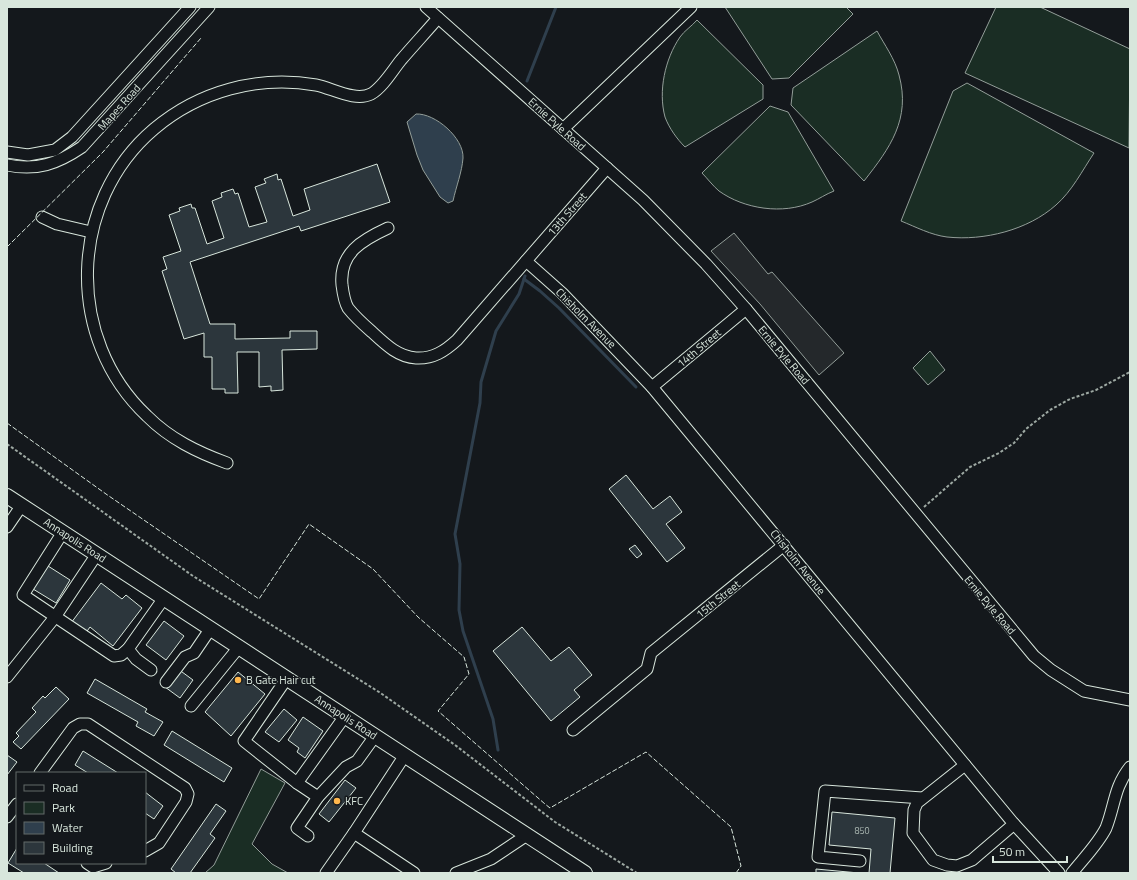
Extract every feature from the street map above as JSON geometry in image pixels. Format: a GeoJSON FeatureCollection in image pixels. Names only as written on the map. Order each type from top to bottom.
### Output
{"type":"FeatureCollection","features":[{"type":"Feature","properties":{"kind":"main road","name":"Annapolis Road"},"geometry":{"type":"LineString","coordinates":[[7,496],[585,873]]}},
{"type":"Feature","properties":{"kind":"street","name":"Mapes Road"},"geometry":{"type":"LineString","coordinates":[[7,152],[28,155],[55,150],[72,137],[190,7]]}},
{"type":"Feature","properties":{"kind":"street","name":"Mapes Road"},"geometry":{"type":"LineString","coordinates":[[7,165],[40,167],[64,159],[82,147],[209,7]]}},
{"type":"Feature","properties":{"kind":"street","name":"Ernie Pyle Road"},"geometry":{"type":"LineString","coordinates":[[426,7],[563,128],[678,236],[746,309],[1019,640],[1039,660],[1066,681],[1084,691],[1130,700]]}},
{"type":"Feature","properties":{"kind":"street"},"geometry":{"type":"LineString","coordinates":[[563,128],[692,7]]}},
{"type":"Feature","properties":{"kind":"street"},"geometry":{"type":"LineString","coordinates":[[227,463],[189,448],[157,426],[134,404],[114,375],[99,344],[90,312],[87,271],[91,232],[103,198],[118,170],[144,138],[175,113],[213,94],[252,84],[271,82],[304,83],[358,97],[370,94],[380,85],[438,18]]}},
{"type":"Feature","properties":{"kind":"street","name":"13th Street"},"geometry":{"type":"LineString","coordinates":[[388,228],[364,240],[353,250],[345,261],[341,275],[344,301],[358,320],[385,344],[405,356],[428,357],[446,350],[457,340],[607,168]]}},
{"type":"Feature","properties":{"kind":"street"},"geometry":{"type":"LineString","coordinates":[[42,217],[57,224],[91,232]]}},
{"type":"Feature","properties":{"kind":"street","name":"Chisholm Avenue"},"geometry":{"type":"LineString","coordinates":[[526,261],[572,303],[652,387],[1014,824],[1060,873]]}},
{"type":"Feature","properties":{"kind":"street","name":"14th Street"},"geometry":{"type":"LineString","coordinates":[[652,387],[746,309]]}},
{"type":"Feature","properties":{"kind":"street"},"geometry":{"type":"LineString","coordinates":[[7,527],[22,505]]}},
{"type":"Feature","properties":{"kind":"street"},"geometry":{"type":"LineString","coordinates":[[63,532],[22,595],[114,656],[121,655],[128,649],[164,598]]}},
{"type":"Feature","properties":{"kind":"street","name":"15th Street"},"geometry":{"type":"LineString","coordinates":[[573,730],[647,669],[652,653],[784,545]]}},
{"type":"Feature","properties":{"kind":"street"},"geometry":{"type":"LineString","coordinates":[[7,677],[55,617],[97,554]]}},
{"type":"Feature","properties":{"kind":"street"},"geometry":{"type":"LineString","coordinates":[[166,682],[185,657],[194,653],[211,628]]}},
{"type":"Feature","properties":{"kind":"street"},"geometry":{"type":"LineString","coordinates":[[191,706],[239,647]]}},
{"type":"Feature","properties":{"kind":"street"},"geometry":{"type":"LineString","coordinates":[[128,649],[136,659],[151,670]]}},
{"type":"Feature","properties":{"kind":"street"},"geometry":{"type":"LineString","coordinates":[[287,678],[244,741],[318,797]]}},
{"type":"Feature","properties":{"kind":"street"},"geometry":{"type":"LineString","coordinates":[[297,782],[346,716]]}},
{"type":"Feature","properties":{"kind":"street"},"geometry":{"type":"LineString","coordinates":[[41,772],[73,728],[80,724],[88,724],[184,788],[188,794],[186,802],[159,843],[146,850]]}},
{"type":"Feature","properties":{"kind":"street"},"geometry":{"type":"LineString","coordinates":[[308,836],[297,828],[318,797],[346,767],[357,761],[375,736]]}},
{"type":"Feature","properties":{"kind":"street"},"geometry":{"type":"LineString","coordinates":[[326,873],[405,755]]}},
{"type":"Feature","properties":{"kind":"street"},"geometry":{"type":"LineString","coordinates":[[965,765],[922,798],[914,810],[913,833],[929,854],[938,863],[957,866],[972,860],[1014,824]]}},
{"type":"Feature","properties":{"kind":"street"},"geometry":{"type":"LineString","coordinates":[[1072,873],[1105,830],[1116,791],[1130,767]]}},
{"type":"Feature","properties":{"kind":"street"},"geometry":{"type":"LineString","coordinates":[[860,861],[818,857],[825,791],[922,798]]}},
{"type":"Feature","properties":{"kind":"street"},"geometry":{"type":"LineString","coordinates":[[354,833],[414,873]]}},
{"type":"Feature","properties":{"kind":"street"},"geometry":{"type":"LineString","coordinates":[[456,873],[491,859],[527,835]]}},
{"type":"Feature","properties":{"kind":"street"},"geometry":{"type":"LineString","coordinates":[[88,864],[93,867],[103,864]]}},
{"type":"Feature","properties":{"kind":"path"},"geometry":{"type":"LineString","coordinates":[[915,514],[970,467],[999,453],[1014,443],[1026,429],[1050,410],[1070,399],[1096,390],[1130,372]]}},
{"type":"Feature","properties":{"kind":"path"},"geometry":{"type":"LineString","coordinates":[[7,444],[193,576],[379,692],[455,745],[555,822],[637,873]]}},
{"type":"Feature","properties":{"kind":"green space"},"geometry":{"type":"Polygon","coordinates":[[[725,7],[846,7],[853,14],[789,78],[772,79],[725,7]]]}},
{"type":"Feature","properties":{"kind":"green space"},"geometry":{"type":"Polygon","coordinates":[[[996,7],[1040,7],[1130,49],[1129,148],[965,73],[996,7]]]}},
{"type":"Feature","properties":{"kind":"green space"},"geometry":{"type":"Polygon","coordinates":[[[697,20],[763,85],[763,99],[685,147],[674,133],[665,117],[662,97],[663,86],[664,76],[670,55],[682,35],[697,20]]]}},
{"type":"Feature","properties":{"kind":"green space"},"geometry":{"type":"Polygon","coordinates":[[[877,31],[897,69],[902,91],[902,105],[900,119],[890,145],[864,181],[791,105],[793,88],[877,31]]]}},
{"type":"Feature","properties":{"kind":"green space"},"geometry":{"type":"Polygon","coordinates":[[[967,83],[1094,153],[1072,187],[1056,205],[1045,214],[1005,232],[976,237],[947,237],[929,233],[901,221],[953,91],[967,83]]]}},
{"type":"Feature","properties":{"kind":"green space"},"geometry":{"type":"Polygon","coordinates":[[[770,106],[788,112],[834,191],[801,206],[776,209],[764,208],[752,206],[729,197],[719,191],[702,173],[770,106]]]}},
{"type":"Feature","properties":{"kind":"green space"},"geometry":{"type":"Polygon","coordinates":[[[930,351],[945,370],[928,385],[913,368],[930,351]]]}},
{"type":"Feature","properties":{"kind":"green space"},"geometry":{"type":"Polygon","coordinates":[[[261,769],[285,783],[252,844],[272,864],[288,873],[205,873],[214,865],[261,769]]]}},
{"type":"Feature","properties":{"kind":"shaded area"},"geometry":{"type":"Polygon","coordinates":[[[734,233],[768,274],[772,272],[844,353],[819,375],[760,304],[711,251],[734,233]]]}},
{"type":"Feature","properties":{"kind":"water"},"geometry":{"type":"Polygon","coordinates":[[[416,114],[432,118],[447,128],[454,135],[462,150],[463,158],[459,180],[453,201],[448,203],[440,197],[423,170],[417,155],[407,122],[416,114]]]}},
{"type":"Feature","properties":{"kind":"building"},"geometry":{"type":"Polygon","coordinates":[[[377,164],[390,202],[301,231],[299,226],[190,262],[210,324],[235,324],[235,339],[290,338],[290,331],[317,331],[317,349],[282,350],[283,390],[271,391],[271,386],[259,387],[259,352],[237,352],[238,393],[225,393],[225,389],[212,389],[212,357],[204,357],[204,333],[184,339],[162,271],[167,269],[163,257],[181,251],[169,215],[180,211],[179,208],[191,204],[192,208],[195,208],[207,244],[224,238],[212,201],[222,197],[221,193],[233,189],[235,194],[238,193],[249,227],[267,222],[255,187],[266,183],[264,179],[277,174],[278,180],[281,179],[293,216],[310,210],[304,189],[377,164]]]}},
{"type":"Feature","properties":{"kind":"building"},"geometry":{"type":"Polygon","coordinates":[[[626,475],[653,509],[670,496],[682,512],[666,524],[685,548],[667,562],[609,489],[626,475]]]}},
{"type":"Feature","properties":{"kind":"building"},"geometry":{"type":"Polygon","coordinates":[[[635,545],[642,554],[637,558],[629,549],[635,545]]]}},
{"type":"Feature","properties":{"kind":"building"},"geometry":{"type":"Polygon","coordinates":[[[48,566],[70,580],[56,603],[33,589],[48,566]]]}},
{"type":"Feature","properties":{"kind":"building"},"geometry":{"type":"Polygon","coordinates":[[[101,583],[122,599],[126,595],[142,608],[113,646],[90,627],[85,634],[71,623],[101,583]]]}},
{"type":"Feature","properties":{"kind":"building"},"geometry":{"type":"Polygon","coordinates":[[[164,621],[184,636],[166,660],[146,645],[164,621]]]}},
{"type":"Feature","properties":{"kind":"building"},"geometry":{"type":"Polygon","coordinates":[[[522,627],[551,661],[569,647],[592,675],[574,690],[580,697],[551,721],[493,651],[522,627]]]}},
{"type":"Feature","properties":{"kind":"building"},"geometry":{"type":"Polygon","coordinates":[[[178,669],[193,680],[180,698],[165,687],[178,669]]]}},
{"type":"Feature","properties":{"kind":"building"},"geometry":{"type":"Polygon","coordinates":[[[238,672],[265,694],[231,736],[205,712],[238,672]]]}},
{"type":"Feature","properties":{"kind":"building"},"geometry":{"type":"Polygon","coordinates":[[[95,679],[147,709],[145,712],[163,722],[154,736],[136,726],[138,722],[87,693],[95,679]]]}},
{"type":"Feature","properties":{"kind":"building"},"geometry":{"type":"Polygon","coordinates":[[[56,687],[69,699],[21,749],[13,742],[19,736],[16,733],[36,712],[32,708],[43,696],[45,698],[56,687]]]}},
{"type":"Feature","properties":{"kind":"building"},"geometry":{"type":"Polygon","coordinates":[[[284,709],[297,720],[279,742],[265,732],[284,709]]]}},
{"type":"Feature","properties":{"kind":"building"},"geometry":{"type":"Polygon","coordinates":[[[303,717],[323,731],[305,758],[297,752],[299,748],[288,740],[303,717]]]}},
{"type":"Feature","properties":{"kind":"building"},"geometry":{"type":"Polygon","coordinates":[[[172,731],[232,768],[224,782],[164,745],[172,731]]]}},
{"type":"Feature","properties":{"kind":"building"},"geometry":{"type":"Polygon","coordinates":[[[83,751],[116,772],[86,772],[75,765],[83,751]]]}},
{"type":"Feature","properties":{"kind":"building"},"geometry":{"type":"Polygon","coordinates":[[[7,755],[17,762],[7,775],[7,755]]]}},
{"type":"Feature","properties":{"kind":"building","name":"KFC"},"geometry":{"type":"Polygon","coordinates":[[[345,780],[356,788],[329,822],[319,814],[345,780]]]}},
{"type":"Feature","properties":{"kind":"building"},"geometry":{"type":"Polygon","coordinates":[[[146,793],[163,806],[154,819],[146,814],[146,793]]]}},
{"type":"Feature","properties":{"kind":"building"},"geometry":{"type":"Polygon","coordinates":[[[216,804],[226,811],[210,834],[215,838],[190,873],[176,873],[171,869],[216,804]]]}},
{"type":"Feature","properties":{"kind":"building"},"geometry":{"type":"Polygon","coordinates":[[[832,812],[895,818],[890,873],[869,873],[871,849],[829,845],[832,812]]]}},
{"type":"Feature","properties":{"kind":"building"},"geometry":{"type":"Polygon","coordinates":[[[16,850],[16,864],[46,864],[59,873],[24,873],[8,863],[16,850]]]}},
{"type":"Feature","properties":{"kind":"building"},"geometry":{"type":"Polygon","coordinates":[[[816,869],[859,873],[816,873],[816,869]]]}},
{"type":"Feature","properties":{"kind":"waterway"},"geometry":{"type":"LineString","coordinates":[[527,81],[556,7]]}},
{"type":"Feature","properties":{"kind":"waterway"},"geometry":{"type":"LineString","coordinates":[[498,750],[493,719],[463,631],[459,610],[460,564],[455,534],[480,403],[481,382],[496,331],[519,294],[525,276]]}},
{"type":"Feature","properties":{"kind":"waterway"},"geometry":{"type":"LineString","coordinates":[[524,279],[559,308],[636,387]]}},
{"type":"Feature","properties":{"kind":"fence"},"geometry":{"type":"LineString","coordinates":[[7,247],[103,152],[201,38]]}},
{"type":"Feature","properties":{"kind":"fence"},"geometry":{"type":"LineString","coordinates":[[7,423],[106,494],[259,599],[309,524],[373,569],[418,617],[464,657],[469,674],[438,711],[545,804],[550,808],[646,752],[731,827],[741,866],[736,873]]}},
{"type":"Feature","properties":{"kind":"place","name":"B Gate Hair cut"},"geometry":{"type":"Point","coordinates":[238,680]}},
{"type":"Feature","properties":{"kind":"place","name":"KFC"},"geometry":{"type":"Point","coordinates":[337,801]}}]}
